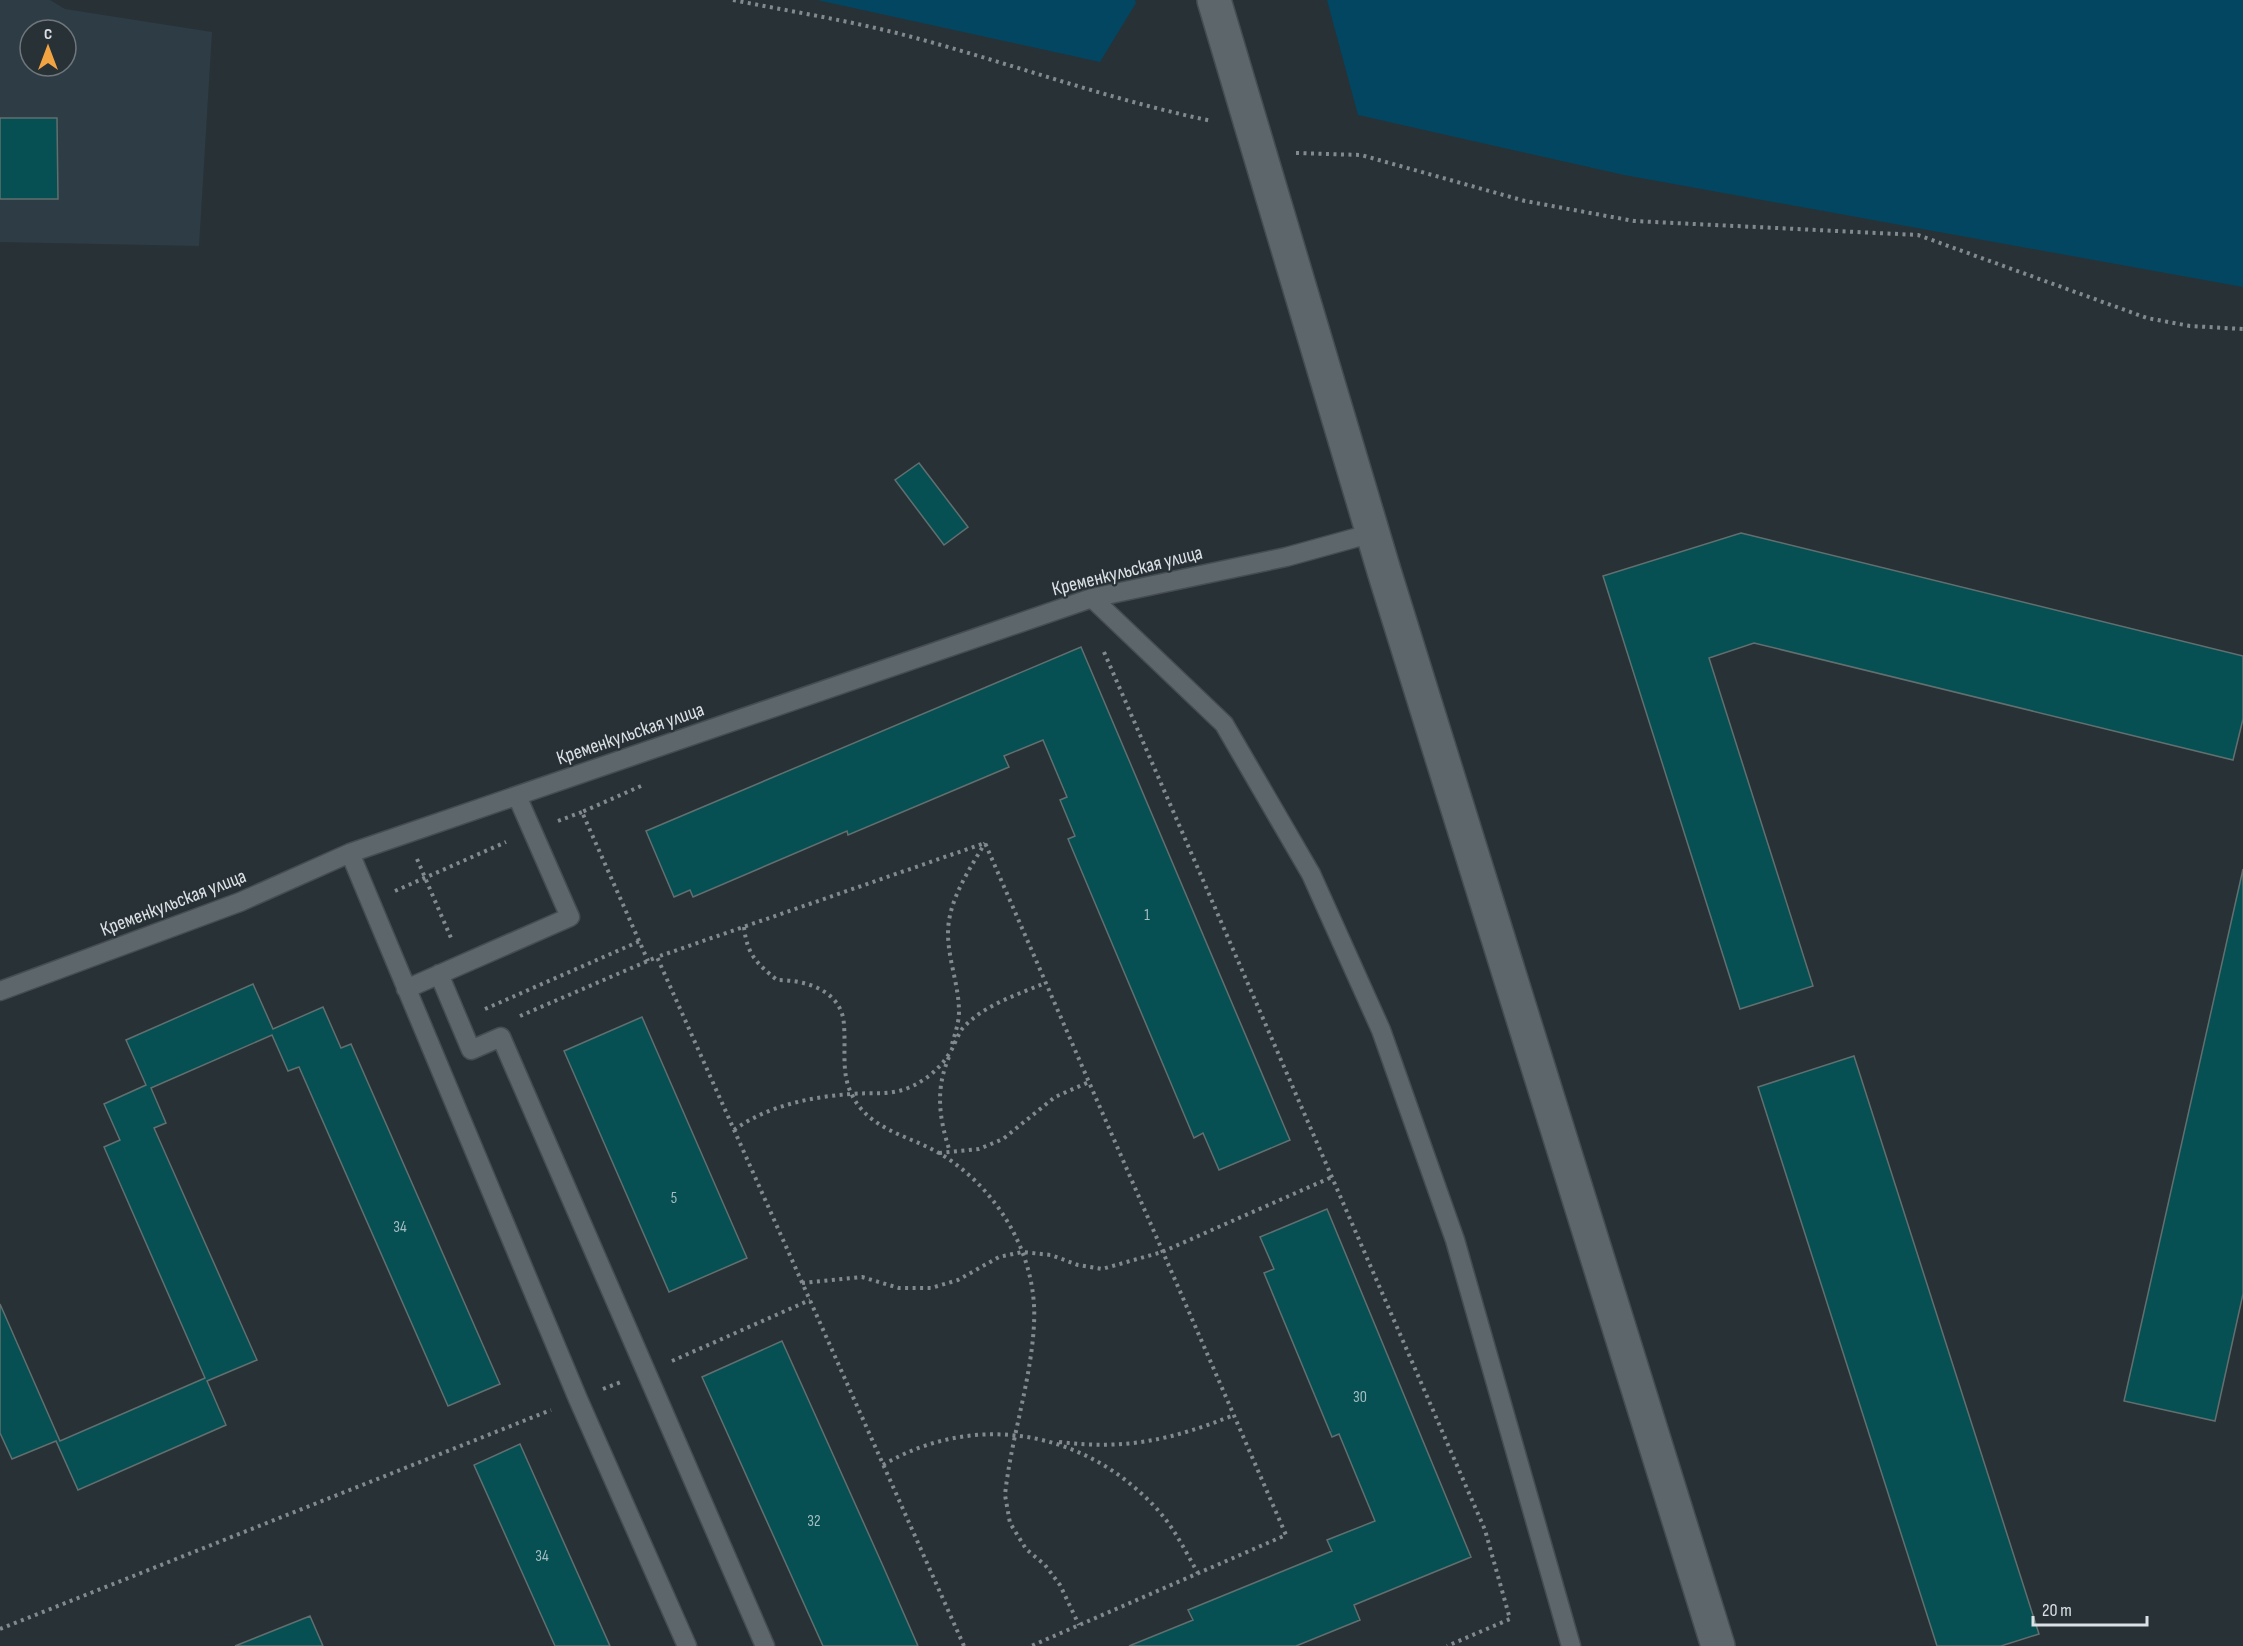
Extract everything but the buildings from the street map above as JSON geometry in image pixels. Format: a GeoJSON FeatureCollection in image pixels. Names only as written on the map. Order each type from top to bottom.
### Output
{"type":"FeatureCollection","features":[{"type":"Feature","properties":{"kind":"street"},"geometry":{"type":"LineString","coordinates":[[1214,0],[1373,533],[1718,1646]]}},
{"type":"Feature","properties":{"kind":"lane","name":"Кременкульская улица"},"geometry":{"type":"LineString","coordinates":[[0,991],[240,902],[350,853],[1092,598],[1286,557],[1373,533]]}},
{"type":"Feature","properties":{"kind":"lane"},"geometry":{"type":"LineString","coordinates":[[1092,598],[1224,724],[1311,873],[1381,1030],[1455,1240],[1571,1646]]}},
{"type":"Feature","properties":{"kind":"lane"},"geometry":{"type":"LineString","coordinates":[[406,988],[570,917],[517,796]]}},
{"type":"Feature","properties":{"kind":"lane"},"geometry":{"type":"LineString","coordinates":[[350,853],[578,1399],[687,1646]]}},
{"type":"Feature","properties":{"kind":"lane"},"geometry":{"type":"LineString","coordinates":[[439,974],[471,1050],[501,1037],[765,1646]]}},
{"type":"Feature","properties":{"kind":"path"},"geometry":{"type":"LineString","coordinates":[[733,0],[850,21],[924,40],[1256,141],[1361,155],[1525,201],[1634,221],[1918,235],[2147,318],[2190,326],[2243,329]]}},
{"type":"Feature","properties":{"kind":"path"},"geometry":{"type":"LineString","coordinates":[[1103,650],[1485,1530],[1510,1619],[1447,1646]]}},
{"type":"Feature","properties":{"kind":"path"},"geometry":{"type":"LineString","coordinates":[[370,902],[648,783]]}},
{"type":"Feature","properties":{"kind":"path"},"geometry":{"type":"LineString","coordinates":[[582,812],[648,961]]}},
{"type":"Feature","properties":{"kind":"path"},"geometry":{"type":"LineString","coordinates":[[501,1037],[513,1019],[657,957],[985,843]]}},
{"type":"Feature","properties":{"kind":"path"},"geometry":{"type":"LineString","coordinates":[[985,843],[1286,1535],[1031,1646]]}},
{"type":"Feature","properties":{"kind":"path"},"geometry":{"type":"LineString","coordinates":[[734,1130],[750,1119],[777,1107],[851,1094],[885,1095],[910,1087],[934,1073],[951,1052],[959,1013],[950,960],[948,930],[955,901],[965,876],[985,843]]}},
{"type":"Feature","properties":{"kind":"path"},"geometry":{"type":"LineString","coordinates":[[744,927],[746,946],[758,964],[777,980],[797,980],[820,987],[837,1004],[844,1023],[844,1062],[851,1094],[875,1123],[939,1153],[973,1179],[1001,1210],[1022,1251],[1031,1282],[1034,1324],[1005,1495],[1010,1523],[1026,1549],[1045,1565],[1060,1585],[1079,1625]]}},
{"type":"Feature","properties":{"kind":"path"},"geometry":{"type":"LineString","coordinates":[[657,957],[964,1646]]}},
{"type":"Feature","properties":{"kind":"path"},"geometry":{"type":"LineString","coordinates":[[950,1152],[942,1128],[938,1096],[942,1072],[961,1030],[979,1014],[1045,983]]}},
{"type":"Feature","properties":{"kind":"path"},"geometry":{"type":"LineString","coordinates":[[939,1153],[979,1149],[1003,1139],[1055,1097],[1089,1082]]}},
{"type":"Feature","properties":{"kind":"path"},"geometry":{"type":"LineString","coordinates":[[802,1283],[862,1277],[899,1288],[931,1288],[958,1280],[999,1257],[1022,1251],[1051,1255],[1078,1265],[1102,1269],[1162,1251],[1332,1177]]}},
{"type":"Feature","properties":{"kind":"path"},"geometry":{"type":"LineString","coordinates":[[0,1629],[646,1372],[810,1300]]}},
{"type":"Feature","properties":{"kind":"path"},"geometry":{"type":"LineString","coordinates":[[882,1464],[909,1449],[954,1437],[1014,1436],[1093,1446],[1145,1444],[1194,1431],[1234,1415]]}},
{"type":"Feature","properties":{"kind":"path"},"geometry":{"type":"LineString","coordinates":[[1055,1442],[1095,1459],[1132,1485],[1175,1532],[1198,1573]]}},
{"type":"Feature","properties":{"kind":"shaded area"},"geometry":{"type":"Polygon","coordinates":[[[0,0],[50,0],[65,9],[212,32],[199,246],[0,242],[0,0]]]}},
{"type":"Feature","properties":{"kind":"shaded area"},"geometry":{"type":"Polygon","coordinates":[[[817,0],[1135,0],[1136,3],[1100,62],[817,0]]]}},
{"type":"Feature","properties":{"kind":"shaded area"},"geometry":{"type":"Polygon","coordinates":[[[1327,0],[2243,0],[2243,287],[1624,175],[1358,115],[1327,0]]]}}]}
